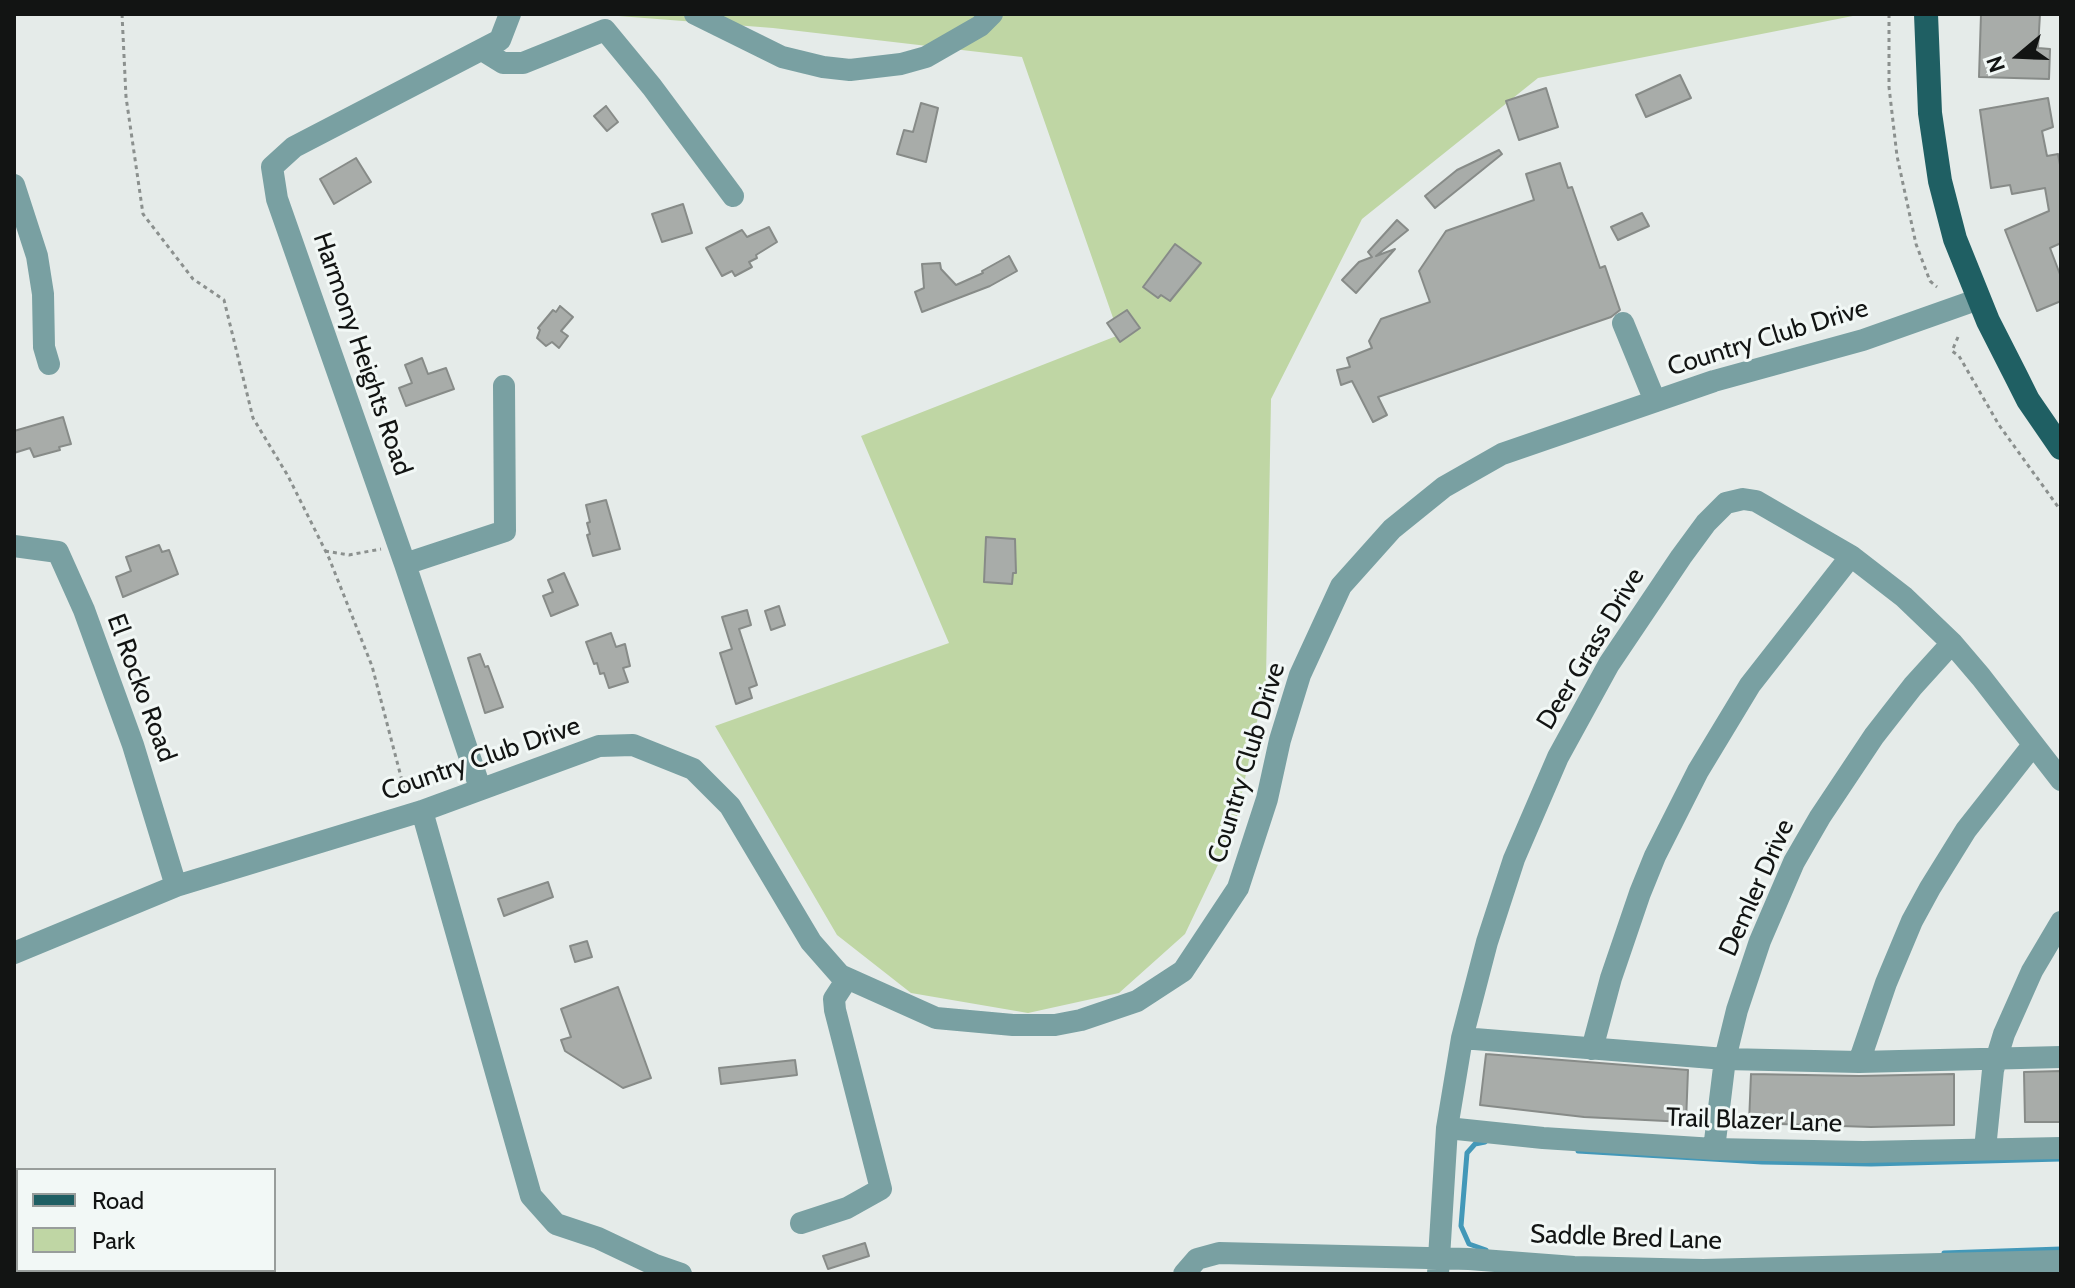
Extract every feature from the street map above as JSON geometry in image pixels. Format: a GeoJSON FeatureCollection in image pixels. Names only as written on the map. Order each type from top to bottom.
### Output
{"type":"FeatureCollection","features":[{"type":"Feature","properties":{"kind":"main road"},"geometry":{"type":"LineString","coordinates":[[1926,14],[1927,81],[1935,151],[1955,239],[1979,299],[2028,400],[2061,448]]}},
{"type":"Feature","properties":{"kind":"street"},"geometry":{"type":"LineString","coordinates":[[510,14],[500,40],[482,50],[503,63],[523,63],[605,30],[652,87],[733,196]]}},
{"type":"Feature","properties":{"kind":"street"},"geometry":{"type":"LineString","coordinates":[[695,14],[782,57],[850,70],[901,64],[926,57],[980,26],[992,14]]}},
{"type":"Feature","properties":{"kind":"street","name":"Harmony Heights Road"},"geometry":{"type":"LineString","coordinates":[[480,788],[277,199],[272,167],[294,147],[482,50]]}},
{"type":"Feature","properties":{"kind":"street"},"geometry":{"type":"LineString","coordinates":[[14,185],[37,256],[43,294],[44,347],[49,364]]}},
{"type":"Feature","properties":{"kind":"street","name":"Country Club Drive"},"geometry":{"type":"LineString","coordinates":[[14,953],[176,886],[417,812],[599,746],[633,745],[693,769],[730,806],[811,942],[840,975],[936,1018],[1013,1025],[1055,1025],[1081,1020],[1137,1001],[1183,971],[1238,888],[1267,799],[1280,740],[1300,675],[1341,586],[1392,529],[1444,487],[1502,454],[1714,381],[1863,340],[1979,299]]}},
{"type":"Feature","properties":{"kind":"street"},"geometry":{"type":"LineString","coordinates":[[1623,323],[1655,401]]}},
{"type":"Feature","properties":{"kind":"street"},"geometry":{"type":"LineString","coordinates":[[405,564],[505,531],[507,456],[504,386]]}},
{"type":"Feature","properties":{"kind":"street","name":"Deer Grass Drive"},"geometry":{"type":"LineString","coordinates":[[1438,1266],[1447,1128],[1462,1038],[1499,902],[1530,819],[1558,757],[1625,638],[1706,523],[1726,503],[1750,499],[1851,556],[1904,597],[1952,643],[2061,780]]}},
{"type":"Feature","properties":{"kind":"street","name":"El Rocko Road"},"geometry":{"type":"LineString","coordinates":[[14,546],[58,552],[84,610],[133,745],[176,886]]}},
{"type":"Feature","properties":{"kind":"street"},"geometry":{"type":"LineString","coordinates":[[1592,1049],[1611,978],[1640,893],[1693,781],[1750,685],[1851,556]]}},
{"type":"Feature","properties":{"kind":"street","name":"Demler Drive"},"geometry":{"type":"LineString","coordinates":[[1714,1149],[1725,1059],[1737,1010],[1760,941],[1794,862],[1874,736],[1952,643]]}},
{"type":"Feature","properties":{"kind":"street"},"geometry":{"type":"LineString","coordinates":[[1859,1062],[1890,971],[1930,888],[1966,830],[2033,745]]}},
{"type":"Feature","properties":{"kind":"street"},"geometry":{"type":"LineString","coordinates":[[417,812],[531,1196],[556,1224],[598,1238],[681,1274]]}},
{"type":"Feature","properties":{"kind":"street"},"geometry":{"type":"LineString","coordinates":[[1985,1149],[1988,1102],[1996,1059],[2032,971],[2061,922]]}},
{"type":"Feature","properties":{"kind":"street"},"geometry":{"type":"LineString","coordinates":[[801,1223],[847,1208],[881,1189],[835,1010],[834,999],[847,979]]}},
{"type":"Feature","properties":{"kind":"street"},"geometry":{"type":"LineString","coordinates":[[1462,1038],[1725,1059],[1859,1062],[2061,1057]]}},
{"type":"Feature","properties":{"kind":"street","name":"Trail Blazer Lane"},"geometry":{"type":"LineString","coordinates":[[1447,1128],[1543,1138],[1714,1149],[1863,1152],[2061,1148]]}},
{"type":"Feature","properties":{"kind":"street","name":"Saddle Bred Lane"},"geometry":{"type":"LineString","coordinates":[[1188,1268],[1204,1256],[1219,1253],[1438,1266],[1703,1272],[1960,1269],[2061,1261]]}},
{"type":"Feature","properties":{"kind":"path"},"geometry":{"type":"LineString","coordinates":[[122,14],[126,97],[143,214],[193,279],[224,300],[253,418],[288,476],[325,551],[372,666],[417,812]]}},
{"type":"Feature","properties":{"kind":"path"},"geometry":{"type":"LineString","coordinates":[[1889,14],[1889,87],[1897,156],[1916,244],[1930,281],[1937,287]]}},
{"type":"Feature","properties":{"kind":"path"},"geometry":{"type":"LineString","coordinates":[[1958,337],[1952,351],[1959,356],[1999,425],[2061,511]]}},
{"type":"Feature","properties":{"kind":"path"},"geometry":{"type":"LineString","coordinates":[[325,551],[349,555],[375,552],[397,541]]}},
{"type":"Feature","properties":{"kind":"green space"},"geometry":{"type":"Polygon","coordinates":[[[593,14],[1863,14],[1538,78],[1362,219],[1271,399],[1266,679],[1234,831],[1185,934],[1119,993],[1028,1013],[911,993],[837,935],[715,726],[949,643],[861,436],[1119,335],[1022,57],[773,28],[593,14]]]}},
{"type":"Feature","properties":{"kind":"building"},"geometry":{"type":"Polygon","coordinates":[[[1981,14],[2040,14],[2038,48],[2050,49],[2049,79],[1979,77],[1981,14]]]}},
{"type":"Feature","properties":{"kind":"building"},"geometry":{"type":"Polygon","coordinates":[[[1680,75],[1691,98],[1646,117],[1636,95],[1680,75]]]}},
{"type":"Feature","properties":{"kind":"building"},"geometry":{"type":"Polygon","coordinates":[[[1546,88],[1558,127],[1519,140],[1506,101],[1546,88]]]}},
{"type":"Feature","properties":{"kind":"building"},"geometry":{"type":"Polygon","coordinates":[[[2048,98],[2053,127],[2042,131],[2047,156],[2058,154],[2061,170],[2061,243],[2050,248],[2061,277],[2061,301],[2037,311],[2005,230],[2049,211],[2045,188],[2012,194],[2010,185],[1991,188],[1980,110],[2048,98]]]}},
{"type":"Feature","properties":{"kind":"building"},"geometry":{"type":"Polygon","coordinates":[[[921,103],[938,108],[926,162],[897,154],[904,130],[913,132],[921,103]]]}},
{"type":"Feature","properties":{"kind":"building"},"geometry":{"type":"Polygon","coordinates":[[[606,106],[618,122],[607,131],[594,116],[606,106]]]}},
{"type":"Feature","properties":{"kind":"building"},"geometry":{"type":"Polygon","coordinates":[[[1499,150],[1502,154],[1435,208],[1425,196],[1457,170],[1499,150]]]}},
{"type":"Feature","properties":{"kind":"building"},"geometry":{"type":"Polygon","coordinates":[[[356,158],[371,182],[334,204],[320,179],[356,158]]]}},
{"type":"Feature","properties":{"kind":"building"},"geometry":{"type":"Polygon","coordinates":[[[1560,163],[1568,188],[1572,187],[1600,268],[1605,266],[1620,310],[1611,317],[1378,397],[1387,415],[1373,422],[1352,381],[1341,385],[1337,370],[1350,367],[1347,358],[1372,348],[1369,341],[1381,319],[1430,302],[1419,271],[1446,231],[1534,200],[1526,174],[1560,163]]]}},
{"type":"Feature","properties":{"kind":"building"},"geometry":{"type":"Polygon","coordinates":[[[683,204],[692,233],[662,242],[652,214],[683,204]]]}},
{"type":"Feature","properties":{"kind":"building"},"geometry":{"type":"Polygon","coordinates":[[[1642,213],[1649,226],[1618,240],[1611,227],[1642,213]]]}},
{"type":"Feature","properties":{"kind":"building"},"geometry":{"type":"Polygon","coordinates":[[[1397,220],[1408,230],[1376,256],[1395,249],[1356,293],[1342,280],[1359,262],[1372,257],[1368,252],[1397,220]]]}},
{"type":"Feature","properties":{"kind":"building"},"geometry":{"type":"Polygon","coordinates":[[[769,227],[777,242],[749,262],[752,267],[735,276],[732,271],[722,276],[706,248],[742,230],[747,237],[769,227]]]}},
{"type":"Feature","properties":{"kind":"building"},"geometry":{"type":"Polygon","coordinates":[[[1175,244],[1201,263],[1170,301],[1161,295],[1158,298],[1143,287],[1175,244]]]}},
{"type":"Feature","properties":{"kind":"building"},"geometry":{"type":"Polygon","coordinates":[[[1009,256],[1017,271],[990,286],[922,312],[915,292],[924,288],[922,264],[940,263],[941,269],[956,285],[983,273],[1009,256]]]}},
{"type":"Feature","properties":{"kind":"building"},"geometry":{"type":"Polygon","coordinates":[[[560,306],[573,317],[561,331],[568,336],[559,348],[552,342],[546,346],[537,338],[538,328],[560,306]]]}},
{"type":"Feature","properties":{"kind":"building"},"geometry":{"type":"Polygon","coordinates":[[[1127,310],[1140,328],[1120,342],[1107,323],[1127,310]]]}},
{"type":"Feature","properties":{"kind":"building"},"geometry":{"type":"Polygon","coordinates":[[[422,358],[428,374],[446,368],[454,389],[406,406],[399,388],[412,383],[405,365],[422,358]]]}},
{"type":"Feature","properties":{"kind":"building"},"geometry":{"type":"Polygon","coordinates":[[[63,417],[71,444],[34,457],[30,448],[14,453],[14,431],[63,417]]]}},
{"type":"Feature","properties":{"kind":"building"},"geometry":{"type":"Polygon","coordinates":[[[606,500],[620,549],[593,556],[587,535],[590,534],[587,523],[590,522],[586,505],[606,500]]]}},
{"type":"Feature","properties":{"kind":"building"},"geometry":{"type":"Polygon","coordinates":[[[986,537],[1015,539],[1016,573],[1013,573],[1012,584],[984,582],[986,537]]]}},
{"type":"Feature","properties":{"kind":"building"},"geometry":{"type":"Polygon","coordinates":[[[159,545],[162,552],[169,550],[178,574],[123,597],[116,577],[131,571],[126,557],[159,545]]]}},
{"type":"Feature","properties":{"kind":"building"},"geometry":{"type":"Polygon","coordinates":[[[564,573],[578,605],[551,616],[543,596],[553,592],[548,580],[564,573]]]}},
{"type":"Feature","properties":{"kind":"building"},"geometry":{"type":"Polygon","coordinates":[[[779,606],[785,625],[771,630],[765,611],[779,606]]]}},
{"type":"Feature","properties":{"kind":"building"},"geometry":{"type":"Polygon","coordinates":[[[747,610],[751,625],[739,629],[757,685],[749,688],[752,698],[736,704],[720,653],[732,649],[722,617],[747,610]]]}},
{"type":"Feature","properties":{"kind":"building"},"geometry":{"type":"Polygon","coordinates":[[[611,633],[616,647],[625,644],[630,666],[623,668],[628,682],[609,688],[604,673],[600,674],[597,663],[594,664],[586,642],[611,633]]]}},
{"type":"Feature","properties":{"kind":"building"},"geometry":{"type":"Polygon","coordinates":[[[480,654],[485,667],[488,666],[503,707],[485,713],[468,658],[480,654]]]}},
{"type":"Feature","properties":{"kind":"building"},"geometry":{"type":"Polygon","coordinates":[[[548,882],[553,897],[504,916],[498,899],[548,882]]]}},
{"type":"Feature","properties":{"kind":"building"},"geometry":{"type":"Polygon","coordinates":[[[587,941],[592,957],[575,962],[570,946],[587,941]]]}},
{"type":"Feature","properties":{"kind":"building"},"geometry":{"type":"Polygon","coordinates":[[[618,987],[651,1078],[623,1088],[565,1051],[561,1040],[571,1037],[561,1009],[618,987]]]}},
{"type":"Feature","properties":{"kind":"building"},"geometry":{"type":"Polygon","coordinates":[[[1486,1054],[1688,1070],[1686,1122],[1584,1117],[1480,1105],[1486,1054]]]}},
{"type":"Feature","properties":{"kind":"building"},"geometry":{"type":"Polygon","coordinates":[[[795,1060],[797,1075],[721,1084],[719,1068],[795,1060]]]}},
{"type":"Feature","properties":{"kind":"building"},"geometry":{"type":"Polygon","coordinates":[[[2061,1071],[2061,1122],[2025,1122],[2024,1072],[2061,1071]]]}},
{"type":"Feature","properties":{"kind":"building"},"geometry":{"type":"Polygon","coordinates":[[[1751,1074],[1954,1074],[1954,1125],[1871,1127],[1749,1123],[1751,1074]]]}},
{"type":"Feature","properties":{"kind":"building"},"geometry":{"type":"Polygon","coordinates":[[[865,1243],[869,1256],[828,1269],[823,1256],[865,1243]]]}},
{"type":"Feature","properties":{"kind":"waterway"},"geometry":{"type":"LineString","coordinates":[[1485,1142],[1475,1144],[1467,1153],[1461,1226],[1469,1244],[1486,1250]]}},
{"type":"Feature","properties":{"kind":"waterway"},"geometry":{"type":"LineString","coordinates":[[1578,1151],[1762,1162],[1871,1164],[2061,1159]]}},
{"type":"Feature","properties":{"kind":"waterway"},"geometry":{"type":"LineString","coordinates":[[1944,1253],[2061,1249]]}}]}
